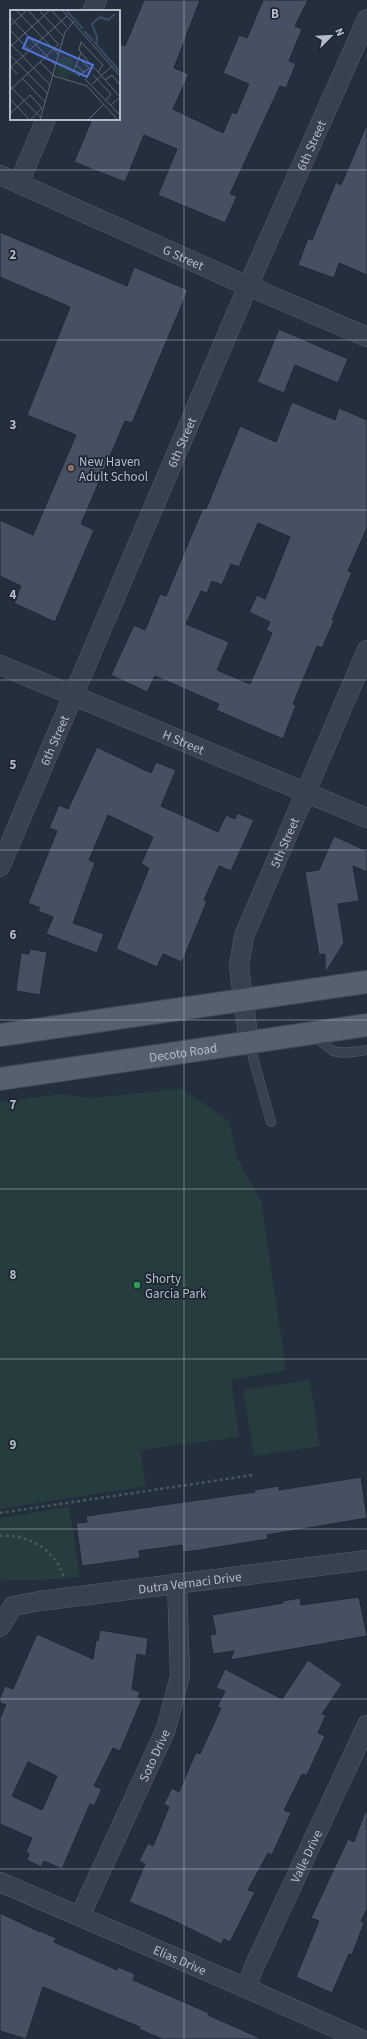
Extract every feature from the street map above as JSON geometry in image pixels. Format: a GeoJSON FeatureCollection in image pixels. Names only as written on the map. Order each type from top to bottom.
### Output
{"type":"FeatureCollection","features":[{"type":"Feature","properties":{"kind":"main road"},"geometry":{"type":"LineString","coordinates":[[0,1034],[367,982]]}},
{"type":"Feature","properties":{"kind":"main road","name":"Decoto Road"},"geometry":{"type":"LineString","coordinates":[[0,1079],[367,1025]]}},
{"type":"Feature","properties":{"kind":"street"},"geometry":{"type":"LineString","coordinates":[[92,10],[96,0]]}},
{"type":"Feature","properties":{"kind":"street","name":"6th Street"},"geometry":{"type":"LineString","coordinates":[[0,867],[248,286],[367,19]]}},
{"type":"Feature","properties":{"kind":"street"},"geometry":{"type":"LineString","coordinates":[[19,183],[46,120]]}},
{"type":"Feature","properties":{"kind":"street","name":"G Street"},"geometry":{"type":"LineString","coordinates":[[0,175],[248,286],[367,337]]}},
{"type":"Feature","properties":{"kind":"street","name":"5th Street"},"geometry":{"type":"LineString","coordinates":[[249,1043],[239,966],[244,936],[367,650]]}},
{"type":"Feature","properties":{"kind":"street","name":"H Street"},"geometry":{"type":"LineString","coordinates":[[0,665],[367,818]]}},
{"type":"Feature","properties":{"kind":"street","name":"Dutra Vernaci Drive"},"geometry":{"type":"LineString","coordinates":[[0,1627],[13,1606],[176,1583],[367,1560]]}},
{"type":"Feature","properties":{"kind":"street","name":"Soto Drive"},"geometry":{"type":"LineString","coordinates":[[80,1916],[166,1730],[180,1676],[176,1583]]}},
{"type":"Feature","properties":{"kind":"street","name":"Valle Drive"},"geometry":{"type":"LineString","coordinates":[[246,1988],[254,1967],[367,1725]]}},
{"type":"Feature","properties":{"kind":"street","name":"Elias Drive"},"geometry":{"type":"LineString","coordinates":[[0,1882],[360,2039]]}},
{"type":"Feature","properties":{"kind":"street"},"geometry":{"type":"LineString","coordinates":[[363,2039],[367,2030]]}},
{"type":"Feature","properties":{"kind":"lane"},"geometry":{"type":"LineString","coordinates":[[313,1033],[328,1049],[334,1052],[342,1054],[367,1050]]}},
{"type":"Feature","properties":{"kind":"lane"},"geometry":{"type":"LineString","coordinates":[[249,1043],[271,1122]]}},
{"type":"Feature","properties":{"kind":"path"},"geometry":{"type":"LineString","coordinates":[[0,1513],[253,1475]]}},
{"type":"Feature","properties":{"kind":"path"},"geometry":{"type":"LineString","coordinates":[[0,1536],[12,1535],[32,1541],[48,1553],[62,1568],[71,1597]]}},
{"type":"Feature","properties":{"kind":"green space","name":"Shorty Garcia Park"},"geometry":{"type":"Polygon","coordinates":[[[182,1089],[229,1121],[238,1160],[261,1200],[286,1370],[231,1380],[239,1437],[140,1450],[146,1486],[0,1509],[0,1102],[62,1094],[90,1098],[182,1089]]]}},
{"type":"Feature","properties":{"kind":"green space"},"geometry":{"type":"Polygon","coordinates":[[[310,1380],[320,1446],[254,1456],[243,1390],[310,1380]]]}},
{"type":"Feature","properties":{"kind":"green space"},"geometry":{"type":"Polygon","coordinates":[[[69,1507],[80,1577],[40,1580],[5,1580],[0,1582],[0,1518],[69,1507]]]}},
{"type":"Feature","properties":{"kind":"building"},"geometry":{"type":"Polygon","coordinates":[[[144,0],[200,0],[174,68],[189,74],[173,109],[223,133],[232,112],[236,114],[249,84],[223,73],[239,35],[247,38],[263,0],[308,0],[295,26],[302,29],[289,61],[296,64],[286,88],[280,86],[230,194],[237,196],[225,223],[158,195],[177,149],[144,135],[125,182],[74,162],[92,120],[120,120],[120,44],[125,46],[144,0]]]}},
{"type":"Feature","properties":{"kind":"building"},"geometry":{"type":"Polygon","coordinates":[[[367,124],[367,275],[339,263],[334,278],[298,265],[308,238],[312,240],[336,182],[341,185],[367,124]]]}},
{"type":"Feature","properties":{"kind":"building"},"geometry":{"type":"Polygon","coordinates":[[[0,232],[127,286],[134,267],[188,290],[132,423],[125,421],[81,524],[94,530],[55,622],[14,603],[21,586],[0,576],[0,520],[33,535],[76,435],[27,415],[70,307],[0,277],[0,232]]]}},
{"type":"Feature","properties":{"kind":"building"},"geometry":{"type":"Polygon","coordinates":[[[279,329],[348,359],[338,383],[295,365],[284,393],[257,382],[279,329]]]}},
{"type":"Feature","properties":{"kind":"building"},"geometry":{"type":"Polygon","coordinates":[[[292,402],[335,420],[339,408],[367,420],[367,528],[348,571],[352,572],[332,620],[334,621],[322,648],[317,646],[293,704],[296,705],[283,739],[216,710],[219,704],[155,676],[147,692],[111,675],[134,625],[145,630],[160,594],[166,596],[203,508],[206,509],[240,426],[276,442],[292,402]],[[258,523],[239,567],[231,564],[222,585],[212,581],[207,593],[201,591],[186,624],[229,642],[217,670],[250,684],[272,633],[266,630],[270,622],[249,612],[257,595],[265,599],[290,537],[258,523]]]}},
{"type":"Feature","properties":{"kind":"building"},"geometry":{"type":"Polygon","coordinates":[[[97,747],[151,773],[156,762],[176,770],[161,806],[218,832],[226,815],[235,819],[237,813],[254,820],[231,871],[219,866],[204,900],[207,901],[182,962],[163,954],[157,967],[116,949],[149,868],[141,864],[153,837],[108,815],[89,860],[95,863],[73,923],[104,934],[97,953],[46,934],[53,917],[38,911],[40,908],[28,903],[57,831],[49,828],[59,805],[68,809],[97,747]]]}},
{"type":"Feature","properties":{"kind":"building"},"geometry":{"type":"Polygon","coordinates":[[[334,836],[367,851],[367,872],[353,866],[359,901],[338,904],[344,943],[325,973],[325,954],[319,955],[305,872],[319,870],[334,836]]]}},
{"type":"Feature","properties":{"kind":"building"},"geometry":{"type":"Polygon","coordinates":[[[30,949],[47,952],[40,995],[16,991],[21,953],[29,954],[30,949]]]}},
{"type":"Feature","properties":{"kind":"building"},"geometry":{"type":"Polygon","coordinates":[[[361,1477],[367,1518],[267,1535],[268,1539],[200,1550],[183,1552],[182,1545],[139,1551],[140,1558],[82,1566],[76,1523],[87,1522],[86,1516],[255,1492],[254,1490],[279,1486],[279,1490],[361,1477]]]}},
{"type":"Feature","properties":{"kind":"building"},"geometry":{"type":"Polygon","coordinates":[[[359,1597],[367,1636],[230,1660],[234,1651],[213,1654],[210,1635],[216,1634],[212,1615],[283,1603],[283,1601],[300,1598],[301,1605],[359,1597]]]}},
{"type":"Feature","properties":{"kind":"building"},"geometry":{"type":"Polygon","coordinates":[[[100,1630],[148,1638],[146,1656],[137,1654],[132,1689],[140,1692],[138,1697],[142,1699],[120,1751],[113,1748],[94,1786],[102,1789],[94,1806],[90,1804],[62,1869],[44,1861],[41,1867],[27,1860],[29,1854],[26,1852],[32,1838],[0,1824],[0,1718],[6,1705],[0,1703],[0,1698],[5,1686],[13,1689],[37,1634],[93,1659],[96,1640],[98,1641],[100,1630]],[[28,1762],[12,1796],[42,1810],[57,1776],[28,1762]]]}},
{"type":"Feature","properties":{"kind":"building"},"geometry":{"type":"Polygon","coordinates":[[[308,1660],[342,1684],[322,1714],[326,1715],[318,1733],[325,1736],[307,1775],[302,1774],[284,1810],[291,1813],[272,1855],[268,1853],[248,1890],[255,1892],[230,1942],[224,1939],[221,1944],[166,1917],[129,1902],[145,1864],[139,1861],[148,1843],[153,1846],[169,1807],[164,1804],[172,1788],[179,1792],[196,1752],[200,1754],[221,1708],[217,1707],[225,1691],[216,1688],[225,1669],[282,1699],[308,1660]]]}},
{"type":"Feature","properties":{"kind":"building"},"geometry":{"type":"Polygon","coordinates":[[[365,1812],[367,1813],[367,1909],[361,1921],[364,1923],[352,1955],[349,1954],[332,1993],[296,1977],[319,1921],[311,1918],[348,1839],[354,1842],[365,1812]]]}},
{"type":"Feature","properties":{"kind":"building"},"geometry":{"type":"Polygon","coordinates":[[[0,1913],[56,1938],[54,1942],[117,1970],[118,1967],[135,1974],[133,1980],[209,2013],[208,2015],[262,2039],[162,2039],[139,2029],[140,2027],[43,1987],[26,2039],[0,2031],[0,1913]]]}},
{"type":"Feature","properties":{"kind":"place","name":"New Haven Adult School"},"geometry":{"type":"Point","coordinates":[71,468]}},
{"type":"Feature","properties":{"kind":"place","name":"Shorty Garcia Park"},"geometry":{"type":"Point","coordinates":[137,1285]}}]}
